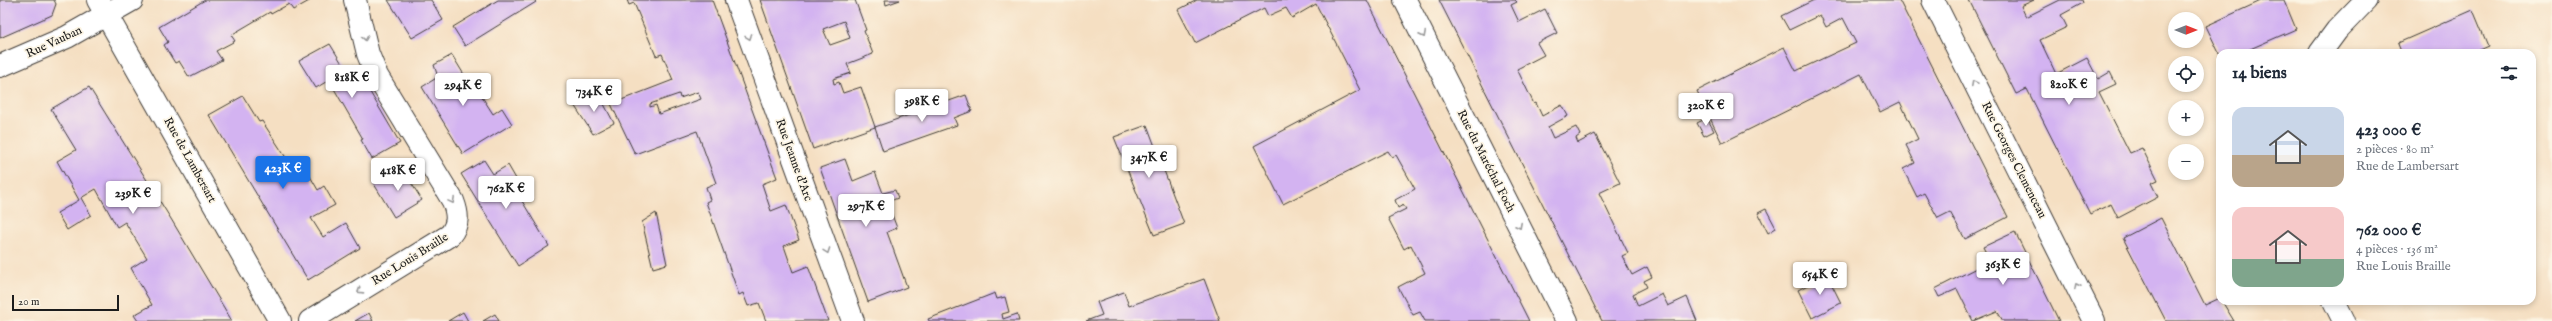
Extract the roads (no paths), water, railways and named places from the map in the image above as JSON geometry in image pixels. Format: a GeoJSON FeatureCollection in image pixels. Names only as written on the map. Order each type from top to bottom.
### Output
{"type":"FeatureCollection","features":[{"type":"Feature","properties":{"kind":"street","name":"Rue Vauban"},"geometry":{"type":"LineString","coordinates":[[0,66],[67,37],[102,8],[132,0]]}},
{"type":"Feature","properties":{"kind":"street","name":"Rue Louis Braille"},"geometry":{"type":"LineString","coordinates":[[310,321],[450,235],[458,221],[458,212],[453,201],[377,76],[368,54],[356,0]]}},
{"type":"Feature","properties":{"kind":"street","name":"Rue Jeanne d'Arc"},"geometry":{"type":"LineString","coordinates":[[736,0],[853,321]]}},
{"type":"Feature","properties":{"kind":"street","name":"Rue du Maréchal Foch"},"geometry":{"type":"LineString","coordinates":[[1405,0],[1567,321]]}},
{"type":"Feature","properties":{"kind":"street","name":"Rue Georges Clemenceau"},"geometry":{"type":"LineString","coordinates":[[1933,0],[2094,321]]}},
{"type":"Feature","properties":{"kind":"street"},"geometry":{"type":"LineString","coordinates":[[2323,49],[2337,30],[2366,0]]}},
{"type":"Feature","properties":{"kind":"street","name":"Rue de Lambersart"},"geometry":{"type":"LineString","coordinates":[[102,8],[280,321]]}},
{"type":"Feature","properties":{"kind":"street"},"geometry":{"type":"LineString","coordinates":[[2336,305],[2344,321]]}}]}
